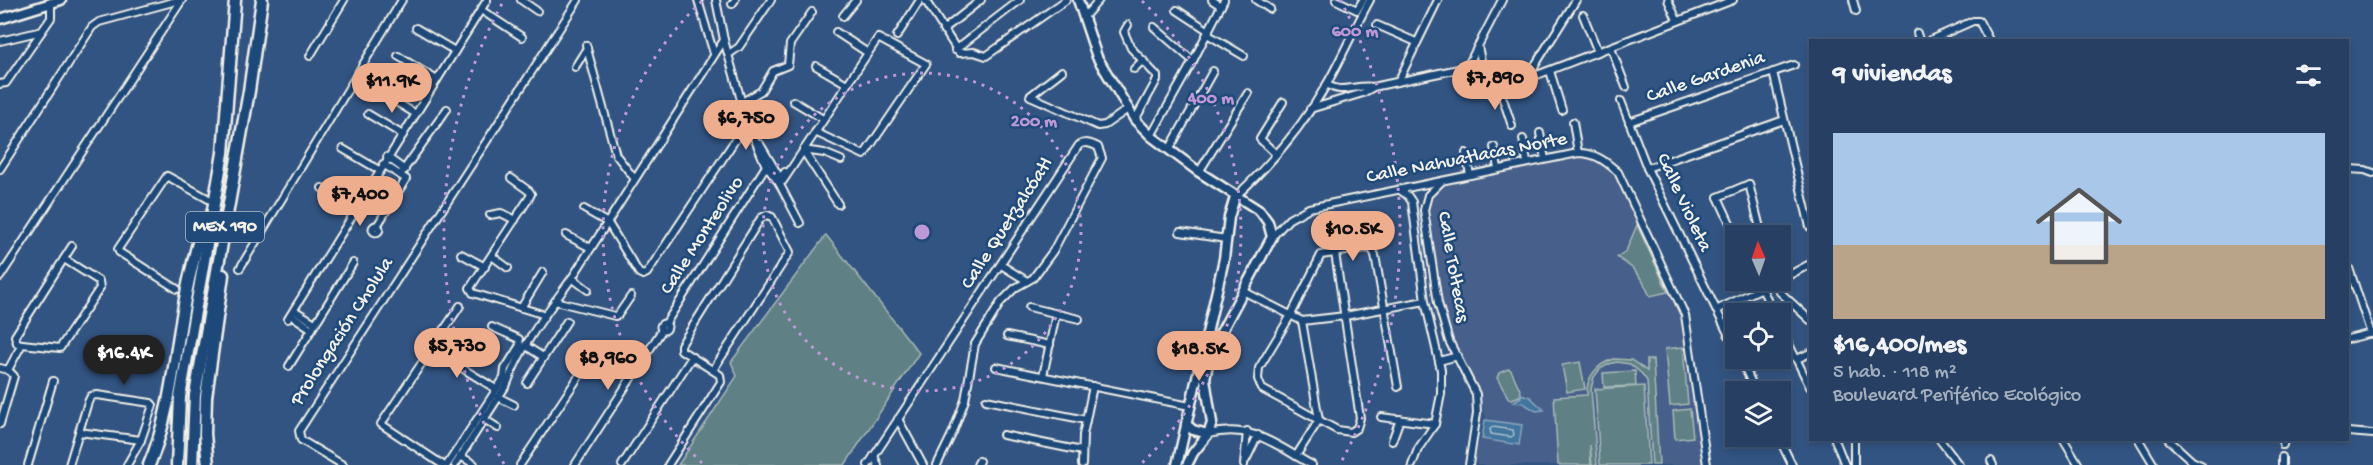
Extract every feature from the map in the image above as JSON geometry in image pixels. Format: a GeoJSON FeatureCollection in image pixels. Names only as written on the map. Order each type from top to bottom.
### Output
{"type":"FeatureCollection","features":[{"type":"Feature","properties":{"kind":"highway"},"geometry":{"type":"LineString","coordinates":[[223,153],[219,114],[226,53],[228,0]]}},
{"type":"Feature","properties":{"kind":"highway","name":"MEX 190"},"geometry":{"type":"LineString","coordinates":[[177,459],[180,396],[223,153],[235,0]]}},
{"type":"Feature","properties":{"kind":"highway","name":"MEX 190"},"geometry":{"type":"LineString","coordinates":[[192,459],[195,395],[249,91],[262,0]]}},
{"type":"Feature","properties":{"kind":"highway"},"geometry":{"type":"LineString","coordinates":[[208,465],[205,434],[206,397],[233,204],[232,186]]}},
{"type":"Feature","properties":{"kind":"highway"},"geometry":{"type":"LineString","coordinates":[[149,465],[164,418],[176,341],[190,276],[203,228],[212,215]]}},
{"type":"Feature","properties":{"kind":"street"},"geometry":{"type":"LineString","coordinates":[[0,169],[92,27],[99,22],[181,0]]}},
{"type":"Feature","properties":{"kind":"street"},"geometry":{"type":"LineString","coordinates":[[0,277],[181,0]]}},
{"type":"Feature","properties":{"kind":"street"},"geometry":{"type":"LineString","coordinates":[[310,56],[344,0]]}},
{"type":"Feature","properties":{"kind":"street"},"geometry":{"type":"LineString","coordinates":[[240,268],[402,0]]}},
{"type":"Feature","properties":{"kind":"street"},"geometry":{"type":"LineString","coordinates":[[314,326],[291,315],[487,0]]}},
{"type":"Feature","properties":{"kind":"street"},"geometry":{"type":"LineString","coordinates":[[520,0],[537,11]]}},
{"type":"Feature","properties":{"kind":"street","name":"Prolongación Cholula"},"geometry":{"type":"LineString","coordinates":[[343,465],[301,440],[299,430],[578,0]]}},
{"type":"Feature","properties":{"kind":"street"},"geometry":{"type":"LineString","coordinates":[[698,0],[714,54]]}},
{"type":"Feature","properties":{"kind":"street"},"geometry":{"type":"LineString","coordinates":[[716,0],[724,40],[747,121],[766,166],[779,183],[800,223]]}},
{"type":"Feature","properties":{"kind":"street"},"geometry":{"type":"LineString","coordinates":[[729,54],[739,47],[771,0]]}},
{"type":"Feature","properties":{"kind":"street"},"geometry":{"type":"LineString","coordinates":[[843,16],[856,0]]}},
{"type":"Feature","properties":{"kind":"street"},"geometry":{"type":"LineString","coordinates":[[897,36],[920,0]]}},
{"type":"Feature","properties":{"kind":"street"},"geometry":{"type":"LineString","coordinates":[[925,0],[958,52]]}},
{"type":"Feature","properties":{"kind":"street"},"geometry":{"type":"LineString","coordinates":[[943,30],[981,0]]}},
{"type":"Feature","properties":{"kind":"street"},"geometry":{"type":"LineString","coordinates":[[958,52],[1020,0]]}},
{"type":"Feature","properties":{"kind":"street"},"geometry":{"type":"LineString","coordinates":[[958,52],[974,52],[986,56],[1066,0]]}},
{"type":"Feature","properties":{"kind":"street"},"geometry":{"type":"LineString","coordinates":[[1078,0],[1097,57],[1135,120],[1169,150],[1199,172],[1260,211],[1268,222],[1272,237],[1210,353],[1205,379],[1212,423],[1208,434],[1187,465]]}},
{"type":"Feature","properties":{"kind":"street"},"geometry":{"type":"LineString","coordinates":[[1083,18],[1099,0]]}},
{"type":"Feature","properties":{"kind":"street"},"geometry":{"type":"LineString","coordinates":[[1151,135],[1223,3],[1212,0]]}},
{"type":"Feature","properties":{"kind":"street"},"geometry":{"type":"LineString","coordinates":[[1256,0],[1270,9]]}},
{"type":"Feature","properties":{"kind":"street"},"geometry":{"type":"LineString","coordinates":[[1336,0],[1357,10],[1363,0]]}},
{"type":"Feature","properties":{"kind":"street"},"geometry":{"type":"LineString","coordinates":[[1177,465],[1224,259],[1235,197],[1276,154],[1310,109],[1327,84],[1370,0]]}},
{"type":"Feature","properties":{"kind":"street"},"geometry":{"type":"LineString","coordinates":[[1398,82],[1438,0]]}},
{"type":"Feature","properties":{"kind":"street"},"geometry":{"type":"LineString","coordinates":[[1467,67],[1502,0]]}},
{"type":"Feature","properties":{"kind":"street"},"geometry":{"type":"LineString","coordinates":[[1527,78],[1576,0]]}},
{"type":"Feature","properties":{"kind":"street"},"geometry":{"type":"LineString","coordinates":[[1668,0],[1677,20]]}},
{"type":"Feature","properties":{"kind":"street"},"geometry":{"type":"LineString","coordinates":[[1478,46],[1487,90],[1494,93],[1527,78],[1611,48],[1732,0]]}},
{"type":"Feature","properties":{"kind":"street"},"geometry":{"type":"LineString","coordinates":[[1853,0],[1856,11]]}},
{"type":"Feature","properties":{"kind":"street"},"geometry":{"type":"LineString","coordinates":[[0,14],[52,3]]}},
{"type":"Feature","properties":{"kind":"street"},"geometry":{"type":"LineString","coordinates":[[0,19],[52,3]]}},
{"type":"Feature","properties":{"kind":"street"},"geometry":{"type":"LineString","coordinates":[[0,84],[6,83],[51,18],[52,3]]}},
{"type":"Feature","properties":{"kind":"street"},"geometry":{"type":"LineString","coordinates":[[481,10],[522,37]]}},
{"type":"Feature","properties":{"kind":"street"},"geometry":{"type":"LineString","coordinates":[[1177,10],[1244,56]]}},
{"type":"Feature","properties":{"kind":"street"},"geometry":{"type":"LineString","coordinates":[[742,102],[761,91],[773,71],[788,65],[790,44],[812,12]]}},
{"type":"Feature","properties":{"kind":"street"},"geometry":{"type":"LineString","coordinates":[[1583,15],[1598,52]]}},
{"type":"Feature","properties":{"kind":"street"},"geometry":{"type":"LineString","coordinates":[[1932,39],[1973,21],[1979,21],[1989,39]]}},
{"type":"Feature","properties":{"kind":"street"},"geometry":{"type":"LineString","coordinates":[[893,23],[902,28]]}},
{"type":"Feature","properties":{"kind":"street"},"geometry":{"type":"LineString","coordinates":[[1128,25],[1124,32],[1131,48],[1155,73],[1157,80],[1135,120]]}},
{"type":"Feature","properties":{"kind":"street"},"geometry":{"type":"LineString","coordinates":[[1377,25],[1416,42]]}},
{"type":"Feature","properties":{"kind":"street"},"geometry":{"type":"LineString","coordinates":[[1154,27],[1193,61]]}},
{"type":"Feature","properties":{"kind":"street"},"geometry":{"type":"LineString","coordinates":[[416,28],[455,51]]}},
{"type":"Feature","properties":{"kind":"street"},"geometry":{"type":"LineString","coordinates":[[0,42],[42,31]]}},
{"type":"Feature","properties":{"kind":"street"},"geometry":{"type":"LineString","coordinates":[[836,32],[868,53]]}},
{"type":"Feature","properties":{"kind":"street"},"geometry":{"type":"LineString","coordinates":[[1917,33],[1919,39]]}},
{"type":"Feature","properties":{"kind":"street"},"geometry":{"type":"LineString","coordinates":[[760,144],[780,178],[878,38],[926,64],[864,155],[814,132]]}},
{"type":"Feature","properties":{"kind":"street"},"geometry":{"type":"LineString","coordinates":[[460,306],[381,424],[445,465],[523,344],[572,278],[724,40]]}},
{"type":"Feature","properties":{"kind":"street"},"geometry":{"type":"LineString","coordinates":[[575,67],[586,47],[616,155],[634,178]]}},
{"type":"Feature","properties":{"kind":"street"},"geometry":{"type":"LineString","coordinates":[[1611,48],[1626,87]]}},
{"type":"Feature","properties":{"kind":"street"},"geometry":{"type":"LineString","coordinates":[[398,56],[437,80]]}},
{"type":"Feature","properties":{"kind":"street"},"geometry":{"type":"LineString","coordinates":[[1134,69],[1143,60]]}},
{"type":"Feature","properties":{"kind":"street"},"geometry":{"type":"LineString","coordinates":[[1327,84],[1337,90],[1373,87],[1482,64]]}},
{"type":"Feature","properties":{"kind":"street","name":"Calle Gardenia"},"geometry":{"type":"LineString","coordinates":[[1629,122],[1794,65]]}},
{"type":"Feature","properties":{"kind":"street"},"geometry":{"type":"LineString","coordinates":[[816,66],[847,84]]}},
{"type":"Feature","properties":{"kind":"street"},"geometry":{"type":"LineString","coordinates":[[1062,71],[1030,96],[1098,126],[1105,125],[1128,109]]}},
{"type":"Feature","properties":{"kind":"street"},"geometry":{"type":"LineString","coordinates":[[1169,150],[1213,71]]}},
{"type":"Feature","properties":{"kind":"street"},"geometry":{"type":"LineString","coordinates":[[1550,71],[1562,110]]}},
{"type":"Feature","properties":{"kind":"street"},"geometry":{"type":"LineString","coordinates":[[1773,72],[1809,223]]}},
{"type":"Feature","properties":{"kind":"street"},"geometry":{"type":"LineString","coordinates":[[1356,87],[1358,95]]}},
{"type":"Feature","properties":{"kind":"street"},"geometry":{"type":"LineString","coordinates":[[1310,109],[1358,95],[1373,87]]}},
{"type":"Feature","properties":{"kind":"street"},"geometry":{"type":"LineString","coordinates":[[1500,90],[1512,126]]}},
{"type":"Feature","properties":{"kind":"street"},"geometry":{"type":"LineString","coordinates":[[380,92],[416,114]]}},
{"type":"Feature","properties":{"kind":"street"},"geometry":{"type":"LineString","coordinates":[[1199,172],[1248,93]]}},
{"type":"Feature","properties":{"kind":"street"},"geometry":{"type":"LineString","coordinates":[[793,101],[822,118]]}},
{"type":"Feature","properties":{"kind":"street","name":"Calle Violeta"},"geometry":{"type":"LineString","coordinates":[[1621,101],[1647,168],[1725,328]]}},
{"type":"Feature","properties":{"kind":"street"},"geometry":{"type":"LineString","coordinates":[[1276,154],[1260,139],[1283,102]]}},
{"type":"Feature","properties":{"kind":"street"},"geometry":{"type":"LineString","coordinates":[[402,172],[447,109]]}},
{"type":"Feature","properties":{"kind":"street"},"geometry":{"type":"LineString","coordinates":[[368,114],[403,135]]}},
{"type":"Feature","properties":{"kind":"street"},"geometry":{"type":"LineString","coordinates":[[779,183],[806,153],[822,118]]}},
{"type":"Feature","properties":{"kind":"street"},"geometry":{"type":"LineString","coordinates":[[1647,168],[1784,120]]}},
{"type":"Feature","properties":{"kind":"street"},"geometry":{"type":"LineString","coordinates":[[1574,122],[1578,153]]}},
{"type":"Feature","properties":{"kind":"street"},"geometry":{"type":"LineString","coordinates":[[584,209],[608,223],[639,273],[643,275],[648,273],[741,131]]}},
{"type":"Feature","properties":{"kind":"street"},"geometry":{"type":"LineString","coordinates":[[1540,133],[1545,159]]}},
{"type":"Feature","properties":{"kind":"street"},"geometry":{"type":"LineString","coordinates":[[1523,139],[1527,162]]}},
{"type":"Feature","properties":{"kind":"street","name":"Calle Quetzalcóatl"},"geometry":{"type":"LineString","coordinates":[[868,465],[1079,145],[1084,143],[1098,147],[1102,158],[1053,251],[1033,278],[1016,288],[1001,302],[975,344],[965,400],[937,465]]}},
{"type":"Feature","properties":{"kind":"street"},"geometry":{"type":"LineString","coordinates":[[1494,147],[1498,168]]}},
{"type":"Feature","properties":{"kind":"street"},"geometry":{"type":"LineString","coordinates":[[343,149],[402,172],[406,179],[377,226]]}},
{"type":"Feature","properties":{"kind":"street"},"geometry":{"type":"LineString","coordinates":[[806,153],[824,153],[841,160]]}},
{"type":"Feature","properties":{"kind":"street"},"geometry":{"type":"LineString","coordinates":[[806,153],[838,204]]}},
{"type":"Feature","properties":{"kind":"street"},"geometry":{"type":"LineString","coordinates":[[1466,153],[1470,175]]}},
{"type":"Feature","properties":{"kind":"street","name":"Calle Nahuatlacas Norte"},"geometry":{"type":"LineString","coordinates":[[1272,237],[1300,210],[1578,153],[1588,153],[1602,159],[1618,172],[1685,315],[1707,465]]}},
{"type":"Feature","properties":{"kind":"street","name":"Calle Monteolivo"},"geometry":{"type":"LineString","coordinates":[[575,465],[662,330],[661,325],[666,323],[766,166]]}},
{"type":"Feature","properties":{"kind":"street"},"geometry":{"type":"LineString","coordinates":[[2349,169],[2373,173]]}},
{"type":"Feature","properties":{"kind":"street"},"geometry":{"type":"LineString","coordinates":[[177,289],[119,252],[118,249],[167,176],[214,202]]}},
{"type":"Feature","properties":{"kind":"street"},"geometry":{"type":"LineString","coordinates":[[511,178],[531,194],[485,267],[471,282],[470,288],[473,293],[545,315]]}},
{"type":"Feature","properties":{"kind":"street"},"geometry":{"type":"LineString","coordinates":[[1718,197],[1749,184],[1754,178]]}},
{"type":"Feature","properties":{"kind":"street","name":"Calle Toltecas"},"geometry":{"type":"LineString","coordinates":[[1441,181],[1428,195],[1424,210],[1438,303],[1449,341],[1473,385],[1478,403],[1469,465]]}},
{"type":"Feature","properties":{"kind":"street"},"geometry":{"type":"LineString","coordinates":[[1749,184],[1759,225]]}},
{"type":"Feature","properties":{"kind":"street"},"geometry":{"type":"LineString","coordinates":[[322,188],[357,209]]}},
{"type":"Feature","properties":{"kind":"street","name":"Calle Toltecas"},"geometry":{"type":"LineString","coordinates":[[1400,190],[1408,196],[1414,211],[1425,301],[1439,361],[1441,394],[1435,424],[1418,449],[1412,465]]}},
{"type":"Feature","properties":{"kind":"street"},"geometry":{"type":"LineString","coordinates":[[1710,193],[1718,197],[1731,225]]}},
{"type":"Feature","properties":{"kind":"street"},"geometry":{"type":"LineString","coordinates":[[1414,211],[1424,210]]}},
{"type":"Feature","properties":{"kind":"street"},"geometry":{"type":"LineString","coordinates":[[490,215],[501,213],[514,219]]}},
{"type":"Feature","properties":{"kind":"street"},"geometry":{"type":"LineString","coordinates":[[668,465],[721,382],[721,378],[713,370],[680,348],[761,218],[767,215],[772,218],[790,252],[713,370]]}},
{"type":"Feature","properties":{"kind":"street"},"geometry":{"type":"LineString","coordinates":[[1180,232],[1226,239]]}},
{"type":"Feature","properties":{"kind":"street"},"geometry":{"type":"LineString","coordinates":[[566,235],[591,248]]}},
{"type":"Feature","properties":{"kind":"street"},"geometry":{"type":"LineString","coordinates":[[64,259],[99,281],[100,288],[60,348],[17,343],[15,336],[72,246]]}},
{"type":"Feature","properties":{"kind":"street"},"geometry":{"type":"LineString","coordinates":[[1335,253],[1360,421],[1355,430],[1347,432],[1337,429],[1317,416],[1262,388],[1258,380],[1259,368],[1291,315],[1321,255],[1365,248],[1372,249],[1398,387]]}},
{"type":"Feature","properties":{"kind":"street"},"geometry":{"type":"LineString","coordinates":[[461,254],[485,267]]}},
{"type":"Feature","properties":{"kind":"street"},"geometry":{"type":"LineString","coordinates":[[492,256],[508,268]]}},
{"type":"Feature","properties":{"kind":"street"},"geometry":{"type":"LineString","coordinates":[[289,366],[353,263]]}},
{"type":"Feature","properties":{"kind":"street"},"geometry":{"type":"LineString","coordinates":[[1001,265],[1027,281]]}},
{"type":"Feature","properties":{"kind":"street"},"geometry":{"type":"LineString","coordinates":[[1791,274],[1809,265]]}},
{"type":"Feature","properties":{"kind":"street"},"geometry":{"type":"LineString","coordinates":[[2349,268],[2372,333],[2349,339]]}},
{"type":"Feature","properties":{"kind":"street"},"geometry":{"type":"LineString","coordinates":[[521,308],[543,272]]}},
{"type":"Feature","properties":{"kind":"street"},"geometry":{"type":"LineString","coordinates":[[572,278],[588,290]]}},
{"type":"Feature","properties":{"kind":"street"},"geometry":{"type":"LineString","coordinates":[[1243,291],[1302,321],[1345,316],[1425,301]]}},
{"type":"Feature","properties":{"kind":"street"},"geometry":{"type":"LineString","coordinates":[[1716,310],[1755,291]]}},
{"type":"Feature","properties":{"kind":"street"},"geometry":{"type":"LineString","coordinates":[[1780,291],[1809,319]]}},
{"type":"Feature","properties":{"kind":"street"},"geometry":{"type":"LineString","coordinates":[[555,301],[615,316],[631,296]]}},
{"type":"Feature","properties":{"kind":"street"},"geometry":{"type":"LineString","coordinates":[[1029,308],[1079,319]]}},
{"type":"Feature","properties":{"kind":"street"},"geometry":{"type":"LineString","coordinates":[[1043,376],[1056,314]]}},
{"type":"Feature","properties":{"kind":"street"},"geometry":{"type":"LineString","coordinates":[[527,383],[567,321]]}},
{"type":"Feature","properties":{"kind":"street"},"geometry":{"type":"LineString","coordinates":[[1296,456],[1317,416],[1302,321]]}},
{"type":"Feature","properties":{"kind":"street"},"geometry":{"type":"LineString","coordinates":[[492,327],[519,339],[543,357]]}},
{"type":"Feature","properties":{"kind":"street"},"geometry":{"type":"LineString","coordinates":[[1007,336],[1050,345]]}},
{"type":"Feature","properties":{"kind":"street"},"geometry":{"type":"LineString","coordinates":[[455,465],[498,397],[523,344]]}},
{"type":"Feature","properties":{"kind":"street"},"geometry":{"type":"LineString","coordinates":[[8,370],[22,345]]}},
{"type":"Feature","properties":{"kind":"street"},"geometry":{"type":"LineString","coordinates":[[520,465],[599,346]]}},
{"type":"Feature","properties":{"kind":"street"},"geometry":{"type":"LineString","coordinates":[[1791,347],[1809,385]]}},
{"type":"Feature","properties":{"kind":"street"},"geometry":{"type":"LineString","coordinates":[[431,349],[496,389]]}},
{"type":"Feature","properties":{"kind":"street"},"geometry":{"type":"LineString","coordinates":[[1797,359],[1809,353]]}},
{"type":"Feature","properties":{"kind":"street"},"geometry":{"type":"LineString","coordinates":[[1439,361],[1458,356]]}},
{"type":"Feature","properties":{"kind":"street"},"geometry":{"type":"LineString","coordinates":[[622,465],[692,357]]}},
{"type":"Feature","properties":{"kind":"street"},"geometry":{"type":"LineString","coordinates":[[996,366],[1093,386],[1191,402],[1199,396],[1208,398]]}},
{"type":"Feature","properties":{"kind":"street"},"geometry":{"type":"LineString","coordinates":[[0,368],[13,373],[14,379],[0,424]]}},
{"type":"Feature","properties":{"kind":"street"},"geometry":{"type":"LineString","coordinates":[[28,465],[53,381]]}},
{"type":"Feature","properties":{"kind":"street"},"geometry":{"type":"LineString","coordinates":[[1082,465],[1086,420],[1093,386]]}},
{"type":"Feature","properties":{"kind":"street"},"geometry":{"type":"LineString","coordinates":[[69,465],[91,396],[97,394],[151,403],[153,408],[141,440],[127,465]]}},
{"type":"Feature","properties":{"kind":"street"},"geometry":{"type":"LineString","coordinates":[[498,397],[514,405]]}},
{"type":"Feature","properties":{"kind":"street"},"geometry":{"type":"LineString","coordinates":[[986,399],[1086,420]]}},
{"type":"Feature","properties":{"kind":"street"},"geometry":{"type":"LineString","coordinates":[[1381,417],[1435,424]]}},
{"type":"Feature","properties":{"kind":"street"},"geometry":{"type":"LineString","coordinates":[[898,418],[923,465]]}},
{"type":"Feature","properties":{"kind":"street"},"geometry":{"type":"LineString","coordinates":[[484,419],[498,428]]}},
{"type":"Feature","properties":{"kind":"street"},"geometry":{"type":"LineString","coordinates":[[1392,441],[1400,419]]}},
{"type":"Feature","properties":{"kind":"street"},"geometry":{"type":"LineString","coordinates":[[1186,424],[1193,430],[1208,434],[1228,430],[1246,431],[1258,435],[1312,465]]}},
{"type":"Feature","properties":{"kind":"street"},"geometry":{"type":"LineString","coordinates":[[1244,464],[1246,431]]}},
{"type":"Feature","properties":{"kind":"street"},"geometry":{"type":"LineString","coordinates":[[79,432],[141,440]]}},
{"type":"Feature","properties":{"kind":"street"},"geometry":{"type":"LineString","coordinates":[[2349,432],[2373,434]]}},
{"type":"Feature","properties":{"kind":"street"},"geometry":{"type":"LineString","coordinates":[[1003,435],[1082,451]]}},
{"type":"Feature","properties":{"kind":"street"},"geometry":{"type":"LineString","coordinates":[[1244,464],[1258,435]]}},
{"type":"Feature","properties":{"kind":"street"},"geometry":{"type":"LineString","coordinates":[[1835,441],[1845,463],[1854,463],[1854,441]]}},
{"type":"Feature","properties":{"kind":"street"},"geometry":{"type":"LineString","coordinates":[[1941,441],[1959,465]]}},
{"type":"Feature","properties":{"kind":"street"},"geometry":{"type":"LineString","coordinates":[[2065,441],[2079,465]]}},
{"type":"Feature","properties":{"kind":"street"},"geometry":{"type":"LineString","coordinates":[[2140,441],[2154,465]]}},
{"type":"Feature","properties":{"kind":"street"},"geometry":{"type":"LineString","coordinates":[[2170,441],[2192,461],[2200,465]]}},
{"type":"Feature","properties":{"kind":"street"},"geometry":{"type":"LineString","coordinates":[[1783,447],[1792,465]]}},
{"type":"Feature","properties":{"kind":"street"},"geometry":{"type":"LineString","coordinates":[[324,465],[326,456]]}},
{"type":"Feature","properties":{"kind":"street"},"geometry":{"type":"LineString","coordinates":[[460,456],[474,465]]}},
{"type":"Feature","properties":{"kind":"street"},"geometry":{"type":"LineString","coordinates":[[874,456],[878,465]]}},
{"type":"Feature","properties":{"kind":"street"},"geometry":{"type":"LineString","coordinates":[[2282,457],[2282,465]]}},
{"type":"Feature","properties":{"kind":"shaded area"},"geometry":{"type":"Polygon","coordinates":[[[1580,156],[1605,164],[1620,183],[1685,323],[1705,465],[1477,465],[1475,455],[1486,418],[1476,385],[1455,348],[1446,321],[1436,266],[1429,211],[1430,198],[1444,184],[1580,156]]]}},
{"type":"Feature","properties":{"kind":"green space"},"geometry":{"type":"Polygon","coordinates":[[[1637,225],[1668,292],[1650,296],[1642,280],[1632,268],[1617,257],[1626,251],[1637,225]]]}},
{"type":"Feature","properties":{"kind":"green space"},"geometry":{"type":"Polygon","coordinates":[[[826,235],[919,353],[845,465],[678,465],[737,376],[731,362],[826,235]]]}},
{"type":"Feature","properties":{"kind":"green space"},"geometry":{"type":"Polygon","coordinates":[[[1683,347],[1688,404],[1670,406],[1665,349],[1683,347]]]}},
{"type":"Feature","properties":{"kind":"green space"},"geometry":{"type":"Polygon","coordinates":[[[1614,359],[1631,360],[1647,371],[1647,360],[1653,360],[1659,465],[1652,465],[1647,381],[1630,364],[1617,362],[1600,369],[1594,377],[1591,389],[1597,465],[1592,465],[1590,445],[1591,465],[1558,465],[1554,397],[1587,395],[1588,382],[1594,372],[1602,364],[1614,359]]]}},
{"type":"Feature","properties":{"kind":"green space"},"geometry":{"type":"Polygon","coordinates":[[[1580,362],[1585,389],[1567,392],[1562,365],[1580,362]]]}},
{"type":"Feature","properties":{"kind":"green space"},"geometry":{"type":"Polygon","coordinates":[[[1511,370],[1521,392],[1520,396],[1512,399],[1509,399],[1497,378],[1499,373],[1511,370]]]}},
{"type":"Feature","properties":{"kind":"green space"},"geometry":{"type":"Polygon","coordinates":[[[1635,371],[1636,386],[1604,387],[1603,373],[1635,371]]]}},
{"type":"Feature","properties":{"kind":"green space"},"geometry":{"type":"Polygon","coordinates":[[[1644,386],[1649,465],[1600,465],[1595,389],[1644,386]]]}},
{"type":"Feature","properties":{"kind":"green space"},"geometry":{"type":"Polygon","coordinates":[[[1690,409],[1693,437],[1675,439],[1673,411],[1690,409]]]}},
{"type":"Feature","properties":{"kind":"water"},"geometry":{"type":"Polygon","coordinates":[[[1521,394],[1530,397],[1544,410],[1536,411],[1523,403],[1513,402],[1521,397],[1521,394]]]}},
{"type":"Feature","properties":{"kind":"water"},"geometry":{"type":"Polygon","coordinates":[[[1485,420],[1522,425],[1519,445],[1482,439],[1485,420]]]}}]}
